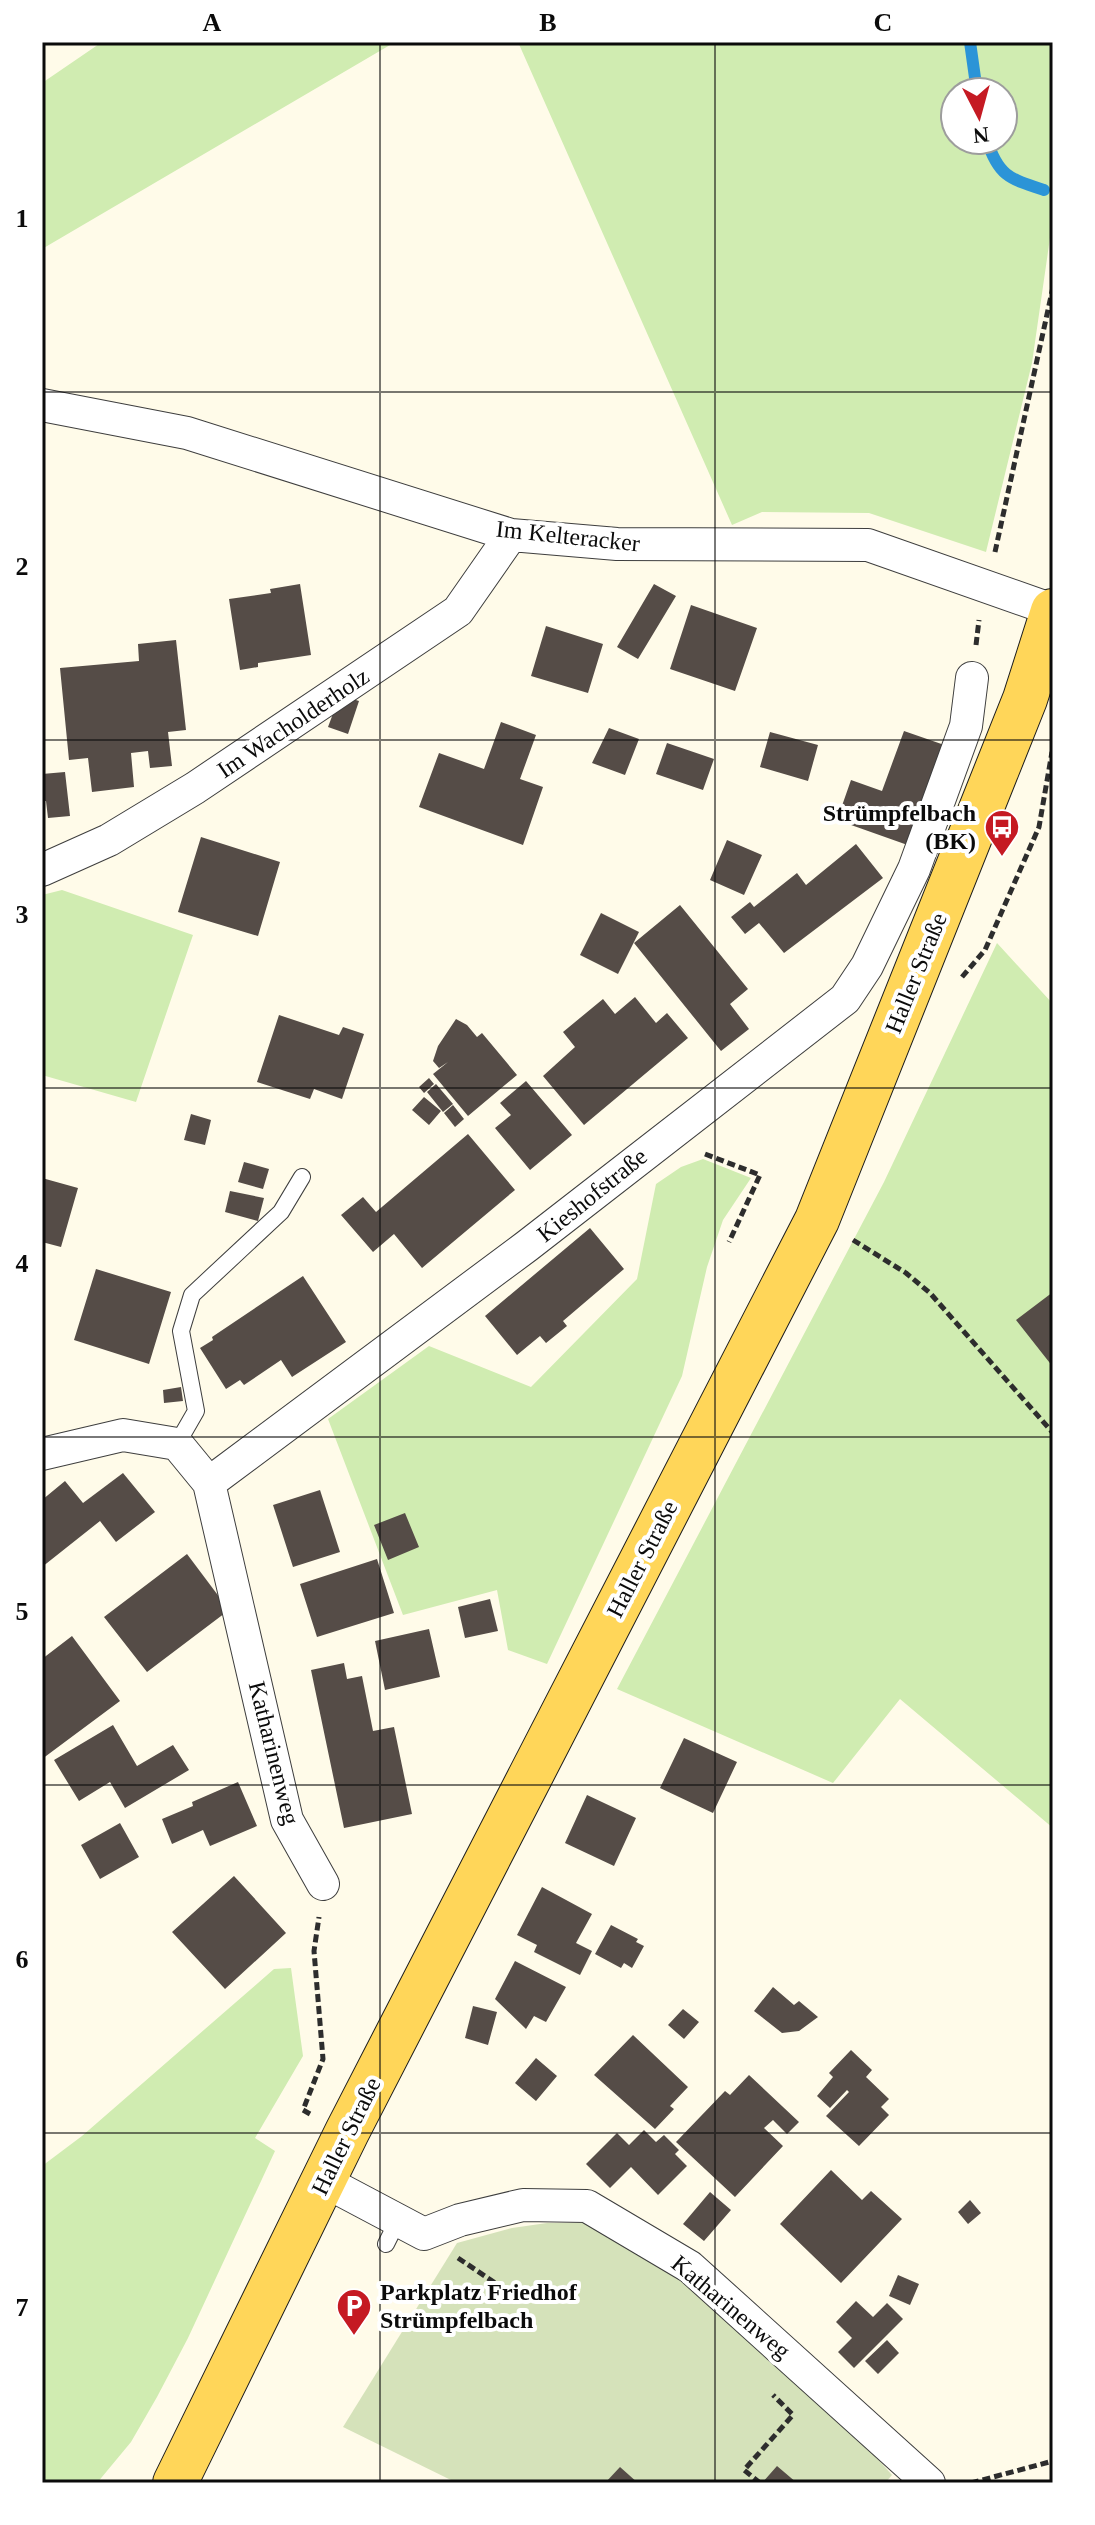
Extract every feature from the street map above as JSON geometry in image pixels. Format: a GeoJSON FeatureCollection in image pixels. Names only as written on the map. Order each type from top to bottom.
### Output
{"type":"FeatureCollection","features":[{"type":"Feature","properties":{"kind":"main road","name":"Haller Straße"},"geometry":{"type":"LineString","coordinates":[[175,2483],[347,2132],[817,1220],[1025,699],[1053,610]]}},
{"type":"Feature","properties":{"kind":"street","name":"Im Kelteracker"},"geometry":{"type":"LineString","coordinates":[[42,405],[187,433],[511,535],[617,544],[868,545],[1053,610]]}},
{"type":"Feature","properties":{"kind":"street","name":"Im Wacholderholz"},"geometry":{"type":"LineString","coordinates":[[42,870],[109,840],[195,788],[458,611],[511,535]]}},
{"type":"Feature","properties":{"kind":"street","name":"Kieshofstraße"},"geometry":{"type":"LineString","coordinates":[[209,1483],[527,1246],[845,999],[867,966],[914,869],[966,726],[972,678]]}},
{"type":"Feature","properties":{"kind":"street"},"geometry":{"type":"LineString","coordinates":[[42,1454],[123,1435],[177,1444],[209,1483]]}},
{"type":"Feature","properties":{"kind":"street","name":"Katharinenweg"},"geometry":{"type":"LineString","coordinates":[[209,1483],[287,1820],[323,1884]]}},
{"type":"Feature","properties":{"kind":"street"},"geometry":{"type":"LineString","coordinates":[[324,2181],[403,2233]]}},
{"type":"Feature","properties":{"kind":"street","name":"Katharinenweg"},"geometry":{"type":"LineString","coordinates":[[403,2233],[523,2205],[587,2206],[690,2267],[929,2483]]}},
{"type":"Feature","properties":{"kind":"lane"},"geometry":{"type":"LineString","coordinates":[[177,1444],[196,1411],[181,1331],[192,1295],[281,1212],[302,1177]]}},
{"type":"Feature","properties":{"kind":"path"},"geometry":{"type":"LineString","coordinates":[[972,678],[983,584],[1005,512],[1053,287]]}},
{"type":"Feature","properties":{"kind":"path"},"geometry":{"type":"LineString","coordinates":[[729,1242],[760,1175],[733,1164]]}},
{"type":"Feature","properties":{"kind":"path"},"geometry":{"type":"LineString","coordinates":[[817,1220],[906,1273],[930,1293],[1053,1433]]}},
{"type":"Feature","properties":{"kind":"path"},"geometry":{"type":"LineString","coordinates":[[323,1884],[314,1951],[323,2059],[303,2110],[347,2132]]}},
{"type":"Feature","properties":{"kind":"path"},"geometry":{"type":"LineString","coordinates":[[403,2233],[519,2299]]}},
{"type":"Feature","properties":{"kind":"path"},"geometry":{"type":"LineString","coordinates":[[760,2483],[744,2470],[793,2415],[765,2388]]}},
{"type":"Feature","properties":{"kind":"path"},"geometry":{"type":"LineString","coordinates":[[971,2483],[1053,2461]]}},
{"type":"Feature","properties":{"kind":"green space"},"geometry":{"type":"Polygon","coordinates":[[[102,42],[408,42],[390,45],[42,249],[42,83],[102,42]]]}},
{"type":"Feature","properties":{"kind":"green space"},"geometry":{"type":"Polygon","coordinates":[[[518,42],[1053,42],[1053,217],[1032,363],[986,552],[869,513],[762,512],[732,525],[518,42]]]}},
{"type":"Feature","properties":{"kind":"green space"},"geometry":{"type":"Polygon","coordinates":[[[62,890],[193,935],[136,1102],[42,1075],[42,895],[62,890]]]}},
{"type":"Feature","properties":{"kind":"green space"},"geometry":{"type":"Polygon","coordinates":[[[997,943],[1053,1004],[1053,1828],[900,1699],[833,1783],[617,1689],[884,1182],[997,943]]]}},
{"type":"Feature","properties":{"kind":"green space"},"geometry":{"type":"Polygon","coordinates":[[[703,1159],[751,1178],[723,1220],[707,1267],[682,1376],[547,1664],[508,1650],[497,1590],[403,1615],[328,1419],[429,1346],[531,1387],[637,1279],[656,1184],[681,1167],[703,1159]]]}},
{"type":"Feature","properties":{"kind":"green space"},"geometry":{"type":"Polygon","coordinates":[[[291,1968],[303,2056],[255,2138],[275,2151],[188,2338],[131,2442],[97,2483],[42,2483],[42,2166],[82,2136],[274,1969],[291,1968]]]}},
{"type":"Feature","properties":{"kind":"green space"},"geometry":{"type":"Polygon","coordinates":[[[547,2223],[587,2223],[625,2233],[839,2415],[892,2475],[885,2483],[457,2483],[343,2427],[457,2243],[512,2228],[547,2223]]]}},
{"type":"Feature","properties":{"kind":"building"},"geometry":{"type":"Polygon","coordinates":[[[300,584],[311,655],[258,663],[258,667],[240,670],[229,599],[271,593],[270,589],[300,584]]]}},
{"type":"Feature","properties":{"kind":"building"},"geometry":{"type":"Polygon","coordinates":[[[654,584],[676,596],[638,659],[617,647],[654,584]]]}},
{"type":"Feature","properties":{"kind":"building"},"geometry":{"type":"Polygon","coordinates":[[[691,605],[757,628],[735,691],[670,669],[691,605]]]}},
{"type":"Feature","properties":{"kind":"building"},"geometry":{"type":"Polygon","coordinates":[[[546,626],[603,644],[588,693],[531,676],[546,626]]]}},
{"type":"Feature","properties":{"kind":"building"},"geometry":{"type":"Polygon","coordinates":[[[176,640],[186,730],[168,732],[172,766],[150,768],[148,751],[131,753],[134,787],[92,792],[88,758],[69,760],[60,668],[139,661],[138,644],[176,640]]]}},
{"type":"Feature","properties":{"kind":"building"},"geometry":{"type":"Polygon","coordinates":[[[340,695],[359,701],[348,734],[328,727],[340,695]]]}},
{"type":"Feature","properties":{"kind":"building"},"geometry":{"type":"Polygon","coordinates":[[[501,722],[536,735],[520,779],[543,787],[523,845],[419,807],[439,753],[484,769],[501,722]]]}},
{"type":"Feature","properties":{"kind":"building"},"geometry":{"type":"Polygon","coordinates":[[[609,728],[639,739],[625,775],[592,763],[609,728]]]}},
{"type":"Feature","properties":{"kind":"building"},"geometry":{"type":"Polygon","coordinates":[[[904,731],[953,748],[916,848],[837,820],[851,780],[882,791],[904,731]]]}},
{"type":"Feature","properties":{"kind":"building"},"geometry":{"type":"Polygon","coordinates":[[[770,732],[818,745],[808,781],[760,767],[770,732]]]}},
{"type":"Feature","properties":{"kind":"building"},"geometry":{"type":"Polygon","coordinates":[[[667,743],[714,759],[703,790],[656,774],[667,743]]]}},
{"type":"Feature","properties":{"kind":"building"},"geometry":{"type":"Polygon","coordinates":[[[65,772],[70,816],[48,818],[46,801],[42,801],[42,774],[65,772]]]}},
{"type":"Feature","properties":{"kind":"building"},"geometry":{"type":"Polygon","coordinates":[[[201,837],[280,862],[258,936],[178,912],[201,837]]]}},
{"type":"Feature","properties":{"kind":"building"},"geometry":{"type":"Polygon","coordinates":[[[727,840],[762,855],[744,895],[710,880],[727,840]]]}},
{"type":"Feature","properties":{"kind":"building"},"geometry":{"type":"Polygon","coordinates":[[[856,844],[883,878],[784,953],[759,923],[745,934],[731,917],[750,902],[754,907],[797,873],[806,885],[856,844]]]}},
{"type":"Feature","properties":{"kind":"building"},"geometry":{"type":"Polygon","coordinates":[[[680,905],[748,989],[730,1004],[749,1029],[721,1051],[634,943],[680,905]]]}},
{"type":"Feature","properties":{"kind":"building"},"geometry":{"type":"Polygon","coordinates":[[[601,913],[639,932],[618,974],[580,955],[601,913]]]}},
{"type":"Feature","properties":{"kind":"building"},"geometry":{"type":"Polygon","coordinates":[[[635,997],[656,1023],[667,1013],[688,1038],[584,1125],[543,1076],[575,1047],[563,1032],[603,999],[615,1014],[635,997]]]}},
{"type":"Feature","properties":{"kind":"building"},"geometry":{"type":"Polygon","coordinates":[[[279,1015],[339,1035],[343,1027],[364,1034],[342,1099],[314,1089],[310,1099],[257,1082],[279,1015]]]}},
{"type":"Feature","properties":{"kind":"building"},"geometry":{"type":"Polygon","coordinates":[[[456,1019],[467,1025],[477,1037],[482,1033],[517,1075],[468,1116],[433,1074],[448,1062],[439,1068],[433,1061],[438,1046],[456,1019]]]}},
{"type":"Feature","properties":{"kind":"building"},"geometry":{"type":"Polygon","coordinates":[[[429,1078],[434,1084],[424,1093],[419,1087],[429,1078]]]}},
{"type":"Feature","properties":{"kind":"building"},"geometry":{"type":"Polygon","coordinates":[[[526,1081],[572,1135],[530,1170],[495,1128],[511,1115],[500,1103],[526,1081]]]}},
{"type":"Feature","properties":{"kind":"building"},"geometry":{"type":"Polygon","coordinates":[[[436,1084],[453,1104],[443,1112],[427,1092],[436,1084]]]}},
{"type":"Feature","properties":{"kind":"building"},"geometry":{"type":"Polygon","coordinates":[[[424,1097],[441,1111],[429,1125],[412,1110],[424,1097]]]}},
{"type":"Feature","properties":{"kind":"building"},"geometry":{"type":"Polygon","coordinates":[[[453,1105],[464,1119],[455,1127],[444,1113],[453,1105]]]}},
{"type":"Feature","properties":{"kind":"building"},"geometry":{"type":"Polygon","coordinates":[[[191,1114],[211,1120],[205,1145],[184,1140],[191,1114]]]}},
{"type":"Feature","properties":{"kind":"building"},"geometry":{"type":"Polygon","coordinates":[[[468,1134],[515,1190],[422,1268],[394,1234],[373,1252],[341,1215],[363,1197],[376,1212],[468,1134]]]}},
{"type":"Feature","properties":{"kind":"building"},"geometry":{"type":"Polygon","coordinates":[[[244,1162],[269,1169],[263,1189],[238,1182],[244,1162]]]}},
{"type":"Feature","properties":{"kind":"building"},"geometry":{"type":"Polygon","coordinates":[[[42,1178],[78,1188],[61,1247],[42,1242],[42,1178]]]}},
{"type":"Feature","properties":{"kind":"building"},"geometry":{"type":"Polygon","coordinates":[[[230,1191],[264,1198],[258,1221],[225,1212],[230,1191]]]}},
{"type":"Feature","properties":{"kind":"building"},"geometry":{"type":"Polygon","coordinates":[[[590,1228],[624,1269],[563,1321],[567,1326],[546,1343],[540,1336],[517,1355],[485,1316],[590,1228]]]}},
{"type":"Feature","properties":{"kind":"building"},"geometry":{"type":"Polygon","coordinates":[[[96,1269],[171,1292],[149,1364],[74,1340],[96,1269]]]}},
{"type":"Feature","properties":{"kind":"building"},"geometry":{"type":"Polygon","coordinates":[[[303,1276],[346,1342],[292,1377],[281,1360],[244,1385],[240,1380],[226,1389],[200,1348],[303,1276]]]}},
{"type":"Feature","properties":{"kind":"building"},"geometry":{"type":"Polygon","coordinates":[[[1053,1292],[1053,1367],[1016,1320],[1053,1292]]]}},
{"type":"Feature","properties":{"kind":"building"},"geometry":{"type":"Polygon","coordinates":[[[181,1387],[183,1401],[164,1403],[163,1390],[181,1387]]]}},
{"type":"Feature","properties":{"kind":"building"},"geometry":{"type":"Polygon","coordinates":[[[123,1473],[155,1512],[116,1542],[100,1521],[42,1567],[42,1500],[65,1481],[83,1503],[123,1473]]]}},
{"type":"Feature","properties":{"kind":"building"},"geometry":{"type":"Polygon","coordinates":[[[320,1490],[340,1552],[293,1567],[273,1505],[320,1490]]]}},
{"type":"Feature","properties":{"kind":"building"},"geometry":{"type":"Polygon","coordinates":[[[405,1513],[419,1547],[388,1560],[374,1525],[405,1513]]]}},
{"type":"Feature","properties":{"kind":"building"},"geometry":{"type":"Polygon","coordinates":[[[187,1554],[229,1610],[147,1672],[104,1617],[187,1554]]]}},
{"type":"Feature","properties":{"kind":"building"},"geometry":{"type":"Polygon","coordinates":[[[377,1559],[394,1613],[317,1637],[300,1584],[377,1559]]]}},
{"type":"Feature","properties":{"kind":"building"},"geometry":{"type":"Polygon","coordinates":[[[490,1599],[498,1631],[465,1638],[458,1607],[490,1599]]]}},
{"type":"Feature","properties":{"kind":"building"},"geometry":{"type":"Polygon","coordinates":[[[429,1629],[440,1677],[385,1690],[375,1641],[429,1629]]]}},
{"type":"Feature","properties":{"kind":"building"},"geometry":{"type":"Polygon","coordinates":[[[72,1636],[120,1701],[42,1759],[42,1659],[72,1636]]]}},
{"type":"Feature","properties":{"kind":"building"},"geometry":{"type":"Polygon","coordinates":[[[344,1663],[347,1679],[362,1676],[373,1731],[394,1727],[412,1814],[344,1828],[311,1670],[344,1663]]]}},
{"type":"Feature","properties":{"kind":"building"},"geometry":{"type":"Polygon","coordinates":[[[113,1725],[137,1766],[173,1745],[189,1770],[125,1808],[110,1782],[79,1801],[54,1760],[113,1725]]]}},
{"type":"Feature","properties":{"kind":"building"},"geometry":{"type":"Polygon","coordinates":[[[684,1738],[737,1762],[713,1813],[660,1788],[684,1738]]]}},
{"type":"Feature","properties":{"kind":"building"},"geometry":{"type":"Polygon","coordinates":[[[238,1782],[257,1826],[210,1846],[203,1830],[172,1844],[162,1819],[238,1782]]]}},
{"type":"Feature","properties":{"kind":"building"},"geometry":{"type":"Polygon","coordinates":[[[587,1795],[636,1818],[614,1866],[565,1843],[587,1795]]]}},
{"type":"Feature","properties":{"kind":"building"},"geometry":{"type":"Polygon","coordinates":[[[120,1823],[139,1857],[100,1879],[81,1845],[120,1823]]]}},
{"type":"Feature","properties":{"kind":"building"},"geometry":{"type":"Polygon","coordinates":[[[234,1876],[286,1933],[225,1989],[172,1932],[234,1876]]]}},
{"type":"Feature","properties":{"kind":"building"},"geometry":{"type":"Polygon","coordinates":[[[542,1887],[592,1914],[576,1943],[592,1951],[580,1975],[534,1952],[537,1945],[517,1935],[542,1887]]]}},
{"type":"Feature","properties":{"kind":"building"},"geometry":{"type":"Polygon","coordinates":[[[611,1925],[638,1939],[636,1942],[644,1946],[632,1968],[624,1963],[621,1968],[595,1954],[611,1925]]]}},
{"type":"Feature","properties":{"kind":"building"},"geometry":{"type":"Polygon","coordinates":[[[515,1961],[566,1987],[546,2022],[534,2016],[526,2029],[495,1999],[515,1961]]]}},
{"type":"Feature","properties":{"kind":"building"},"geometry":{"type":"Polygon","coordinates":[[[773,1987],[794,2005],[799,2001],[818,2017],[799,2031],[782,2033],[754,2011],[773,1987]]]}},
{"type":"Feature","properties":{"kind":"building"},"geometry":{"type":"Polygon","coordinates":[[[473,2006],[497,2012],[488,2045],[465,2038],[473,2006]]]}},
{"type":"Feature","properties":{"kind":"building"},"geometry":{"type":"Polygon","coordinates":[[[683,2009],[699,2022],[684,2039],[668,2025],[683,2009]]]}},
{"type":"Feature","properties":{"kind":"building"},"geometry":{"type":"Polygon","coordinates":[[[633,2035],[688,2087],[670,2106],[674,2109],[655,2129],[594,2075],[633,2035]]]}},
{"type":"Feature","properties":{"kind":"building"},"geometry":{"type":"Polygon","coordinates":[[[851,2050],[872,2070],[866,2077],[889,2099],[881,2107],[889,2115],[859,2146],[826,2116],[849,2092],[847,2090],[830,2108],[817,2096],[833,2077],[829,2073],[851,2050]]]}},
{"type":"Feature","properties":{"kind":"building"},"geometry":{"type":"Polygon","coordinates":[[[536,2058],[557,2076],[536,2101],[515,2083],[536,2058]]]}},
{"type":"Feature","properties":{"kind":"building"},"geometry":{"type":"Polygon","coordinates":[[[749,2075],[799,2122],[787,2134],[773,2120],[764,2128],[783,2146],[735,2197],[676,2142],[725,2091],[730,2095],[749,2075]]]}},
{"type":"Feature","properties":{"kind":"building"},"geometry":{"type":"Polygon","coordinates":[[[644,2130],[656,2142],[664,2135],[679,2150],[675,2154],[687,2166],[658,2195],[631,2167],[610,2188],[586,2164],[617,2133],[629,2145],[644,2130]]]}},
{"type":"Feature","properties":{"kind":"building"},"geometry":{"type":"Polygon","coordinates":[[[831,2170],[862,2200],[871,2191],[902,2219],[841,2283],[780,2224],[831,2170]]]}},
{"type":"Feature","properties":{"kind":"building"},"geometry":{"type":"Polygon","coordinates":[[[710,2192],[731,2210],[704,2241],[683,2224],[710,2192]]]}},
{"type":"Feature","properties":{"kind":"building"},"geometry":{"type":"Polygon","coordinates":[[[970,2200],[981,2213],[968,2224],[958,2212],[970,2200]]]}},
{"type":"Feature","properties":{"kind":"building"},"geometry":{"type":"Polygon","coordinates":[[[898,2275],[919,2284],[910,2305],[889,2296],[898,2275]]]}},
{"type":"Feature","properties":{"kind":"building"},"geometry":{"type":"Polygon","coordinates":[[[856,2301],[873,2317],[887,2303],[903,2319],[854,2368],[838,2352],[852,2338],[836,2322],[856,2301]]]}},
{"type":"Feature","properties":{"kind":"building"},"geometry":{"type":"Polygon","coordinates":[[[887,2340],[899,2353],[878,2374],[865,2361],[887,2340]]]}},
{"type":"Feature","properties":{"kind":"building"},"geometry":{"type":"Polygon","coordinates":[[[777,2466],[797,2483],[762,2483],[777,2466]]]}},
{"type":"Feature","properties":{"kind":"building"},"geometry":{"type":"Polygon","coordinates":[[[620,2467],[638,2483],[605,2483],[620,2467]]]}},
{"type":"Feature","properties":{"kind":"waterway"},"geometry":{"type":"LineString","coordinates":[[970,42],[975,76]]}},
{"type":"Feature","properties":{"kind":"waterway"},"geometry":{"type":"LineString","coordinates":[[993,156],[1001,169],[1014,179],[1044,190]]}},
{"type":"Feature","properties":{"kind":"place","name":"Strümpfelbach (BK)"},"geometry":{"type":"Point","coordinates":[1002,858]}},
{"type":"Feature","properties":{"kind":"place","name":"Parkplatz Friedhof Strümpfelbach"},"geometry":{"type":"Point","coordinates":[354,2337]}}]}
